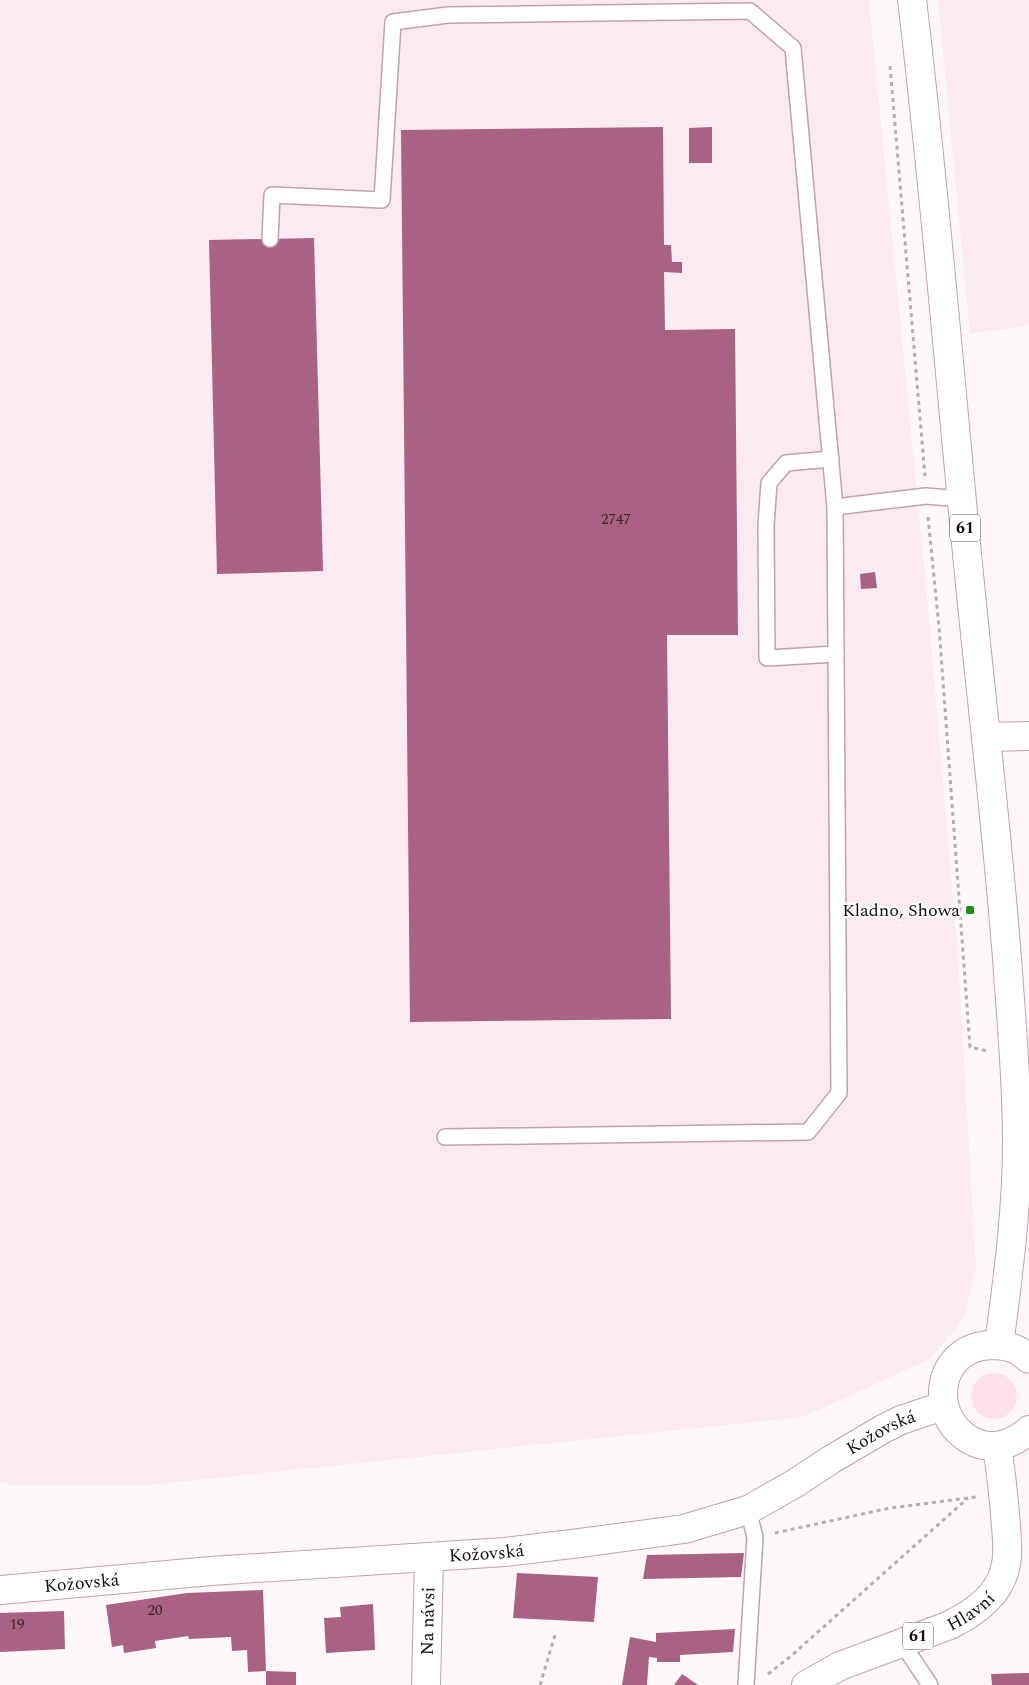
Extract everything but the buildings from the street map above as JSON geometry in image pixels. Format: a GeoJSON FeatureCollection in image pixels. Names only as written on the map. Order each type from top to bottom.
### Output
{"type":"FeatureCollection","features":[{"type":"Feature","properties":{"kind":"main road","name":"61"},"geometry":{"type":"LineString","coordinates":[[912,0],[926,114],[962,499],[1004,914],[1014,1057],[1017,1141],[1016,1184],[1009,1275],[1000,1344]]}},
{"type":"Feature","properties":{"kind":"main road"},"geometry":{"type":"LineString","coordinates":[[986,737],[1029,736]]}},
{"type":"Feature","properties":{"kind":"main road"},"geometry":{"type":"LineString","coordinates":[[1029,1359],[1016,1349],[1000,1344],[980,1346],[963,1354],[950,1368],[943,1386],[943,1406],[948,1419],[957,1431],[969,1440],[983,1445],[997,1446],[1010,1443],[1022,1437],[1029,1430]]}},
{"type":"Feature","properties":{"kind":"main road","name":"Kožovská"},"geometry":{"type":"LineString","coordinates":[[0,1590],[211,1571],[429,1558],[562,1546],[684,1529],[748,1510],[883,1429],[901,1420],[943,1406]]}},
{"type":"Feature","properties":{"kind":"main road","name":"Hlavní"},"geometry":{"type":"LineString","coordinates":[[806,1685],[840,1666],[963,1619],[987,1600],[1004,1574],[1007,1548],[1004,1493],[997,1446]]}},
{"type":"Feature","properties":{"kind":"main road","name":"Na návsi"},"geometry":{"type":"LineString","coordinates":[[426,1685],[429,1558]]}},
{"type":"Feature","properties":{"kind":"lane"},"geometry":{"type":"LineString","coordinates":[[270,239],[272,195],[382,200],[393,22],[448,15],[750,12],[792,48],[835,507],[839,1093],[808,1132],[445,1138]]}},
{"type":"Feature","properties":{"kind":"lane"},"geometry":{"type":"LineString","coordinates":[[831,458],[786,463],[770,483],[766,525],[767,658],[836,654]]}},
{"type":"Feature","properties":{"kind":"lane"},"geometry":{"type":"LineString","coordinates":[[835,507],[926,496],[962,499]]}},
{"type":"Feature","properties":{"kind":"lane"},"geometry":{"type":"LineString","coordinates":[[746,1685],[755,1537],[748,1510]]}},
{"type":"Feature","properties":{"kind":"lane"},"geometry":{"type":"LineString","coordinates":[[902,1642],[930,1685]]}},
{"type":"Feature","properties":{"kind":"path"},"geometry":{"type":"LineString","coordinates":[[889,60],[939,627],[970,1047],[1014,1057]]}},
{"type":"Feature","properties":{"kind":"path"},"geometry":{"type":"LineString","coordinates":[[755,1537],[890,1508],[980,1496]]}},
{"type":"Feature","properties":{"kind":"path"},"geometry":{"type":"LineString","coordinates":[[762,1679],[791,1656],[968,1498]]}},
{"type":"Feature","properties":{"kind":"path"},"geometry":{"type":"LineString","coordinates":[[540,1685],[555,1635]]}},
{"type":"Feature","properties":{"kind":"shaded area"},"geometry":{"type":"Polygon","coordinates":[[[0,0],[869,0],[926,585],[958,955],[976,1269],[965,1314],[958,1326],[930,1359],[803,1417],[149,1485],[10,1485],[0,1482],[0,0]]]}},
{"type":"Feature","properties":{"kind":"shaded area"},"geometry":{"type":"Polygon","coordinates":[[[938,0],[1029,0],[1029,325],[970,334],[938,0]]]}},
{"type":"Feature","properties":{"kind":"shaded area"},"geometry":{"type":"Polygon","coordinates":[[[989,1373],[999,1373],[1013,1383],[1017,1396],[1013,1409],[1007,1415],[999,1419],[989,1419],[975,1409],[971,1401],[971,1391],[981,1377],[989,1373]]]}},
{"type":"Feature","properties":{"kind":"place","name":"Kladno, Showa"},"geometry":{"type":"Point","coordinates":[970,910]}}]}
